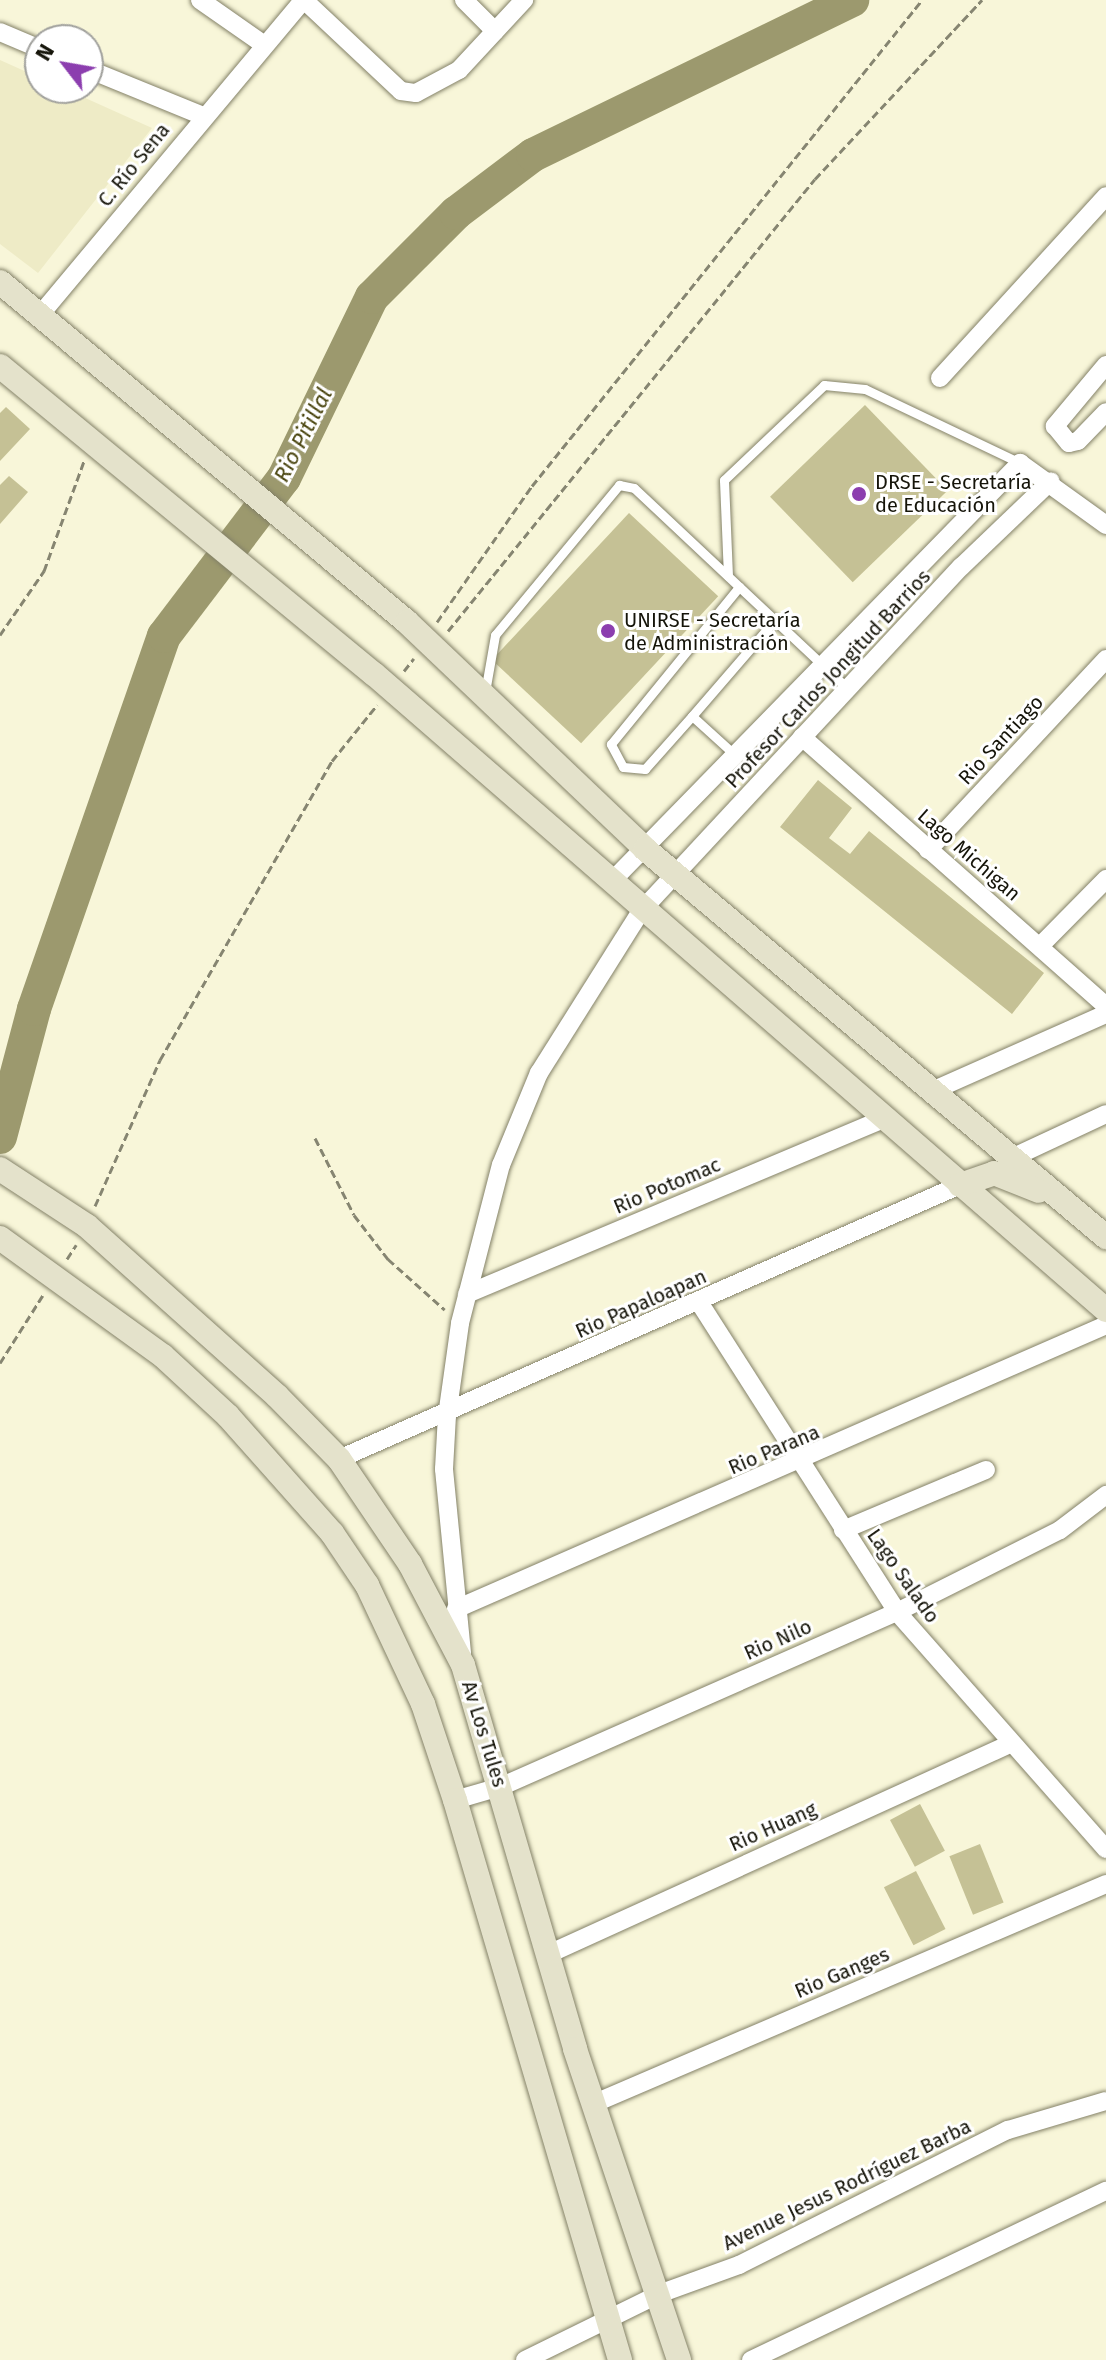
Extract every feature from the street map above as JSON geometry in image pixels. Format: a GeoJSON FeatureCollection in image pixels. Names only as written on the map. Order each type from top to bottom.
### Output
{"type":"FeatureCollection","features":[{"type":"Feature","properties":{"kind":"street"},"geometry":{"type":"LineString","coordinates":[[200,0],[263,44]]}},
{"type":"Feature","properties":{"kind":"street"},"geometry":{"type":"LineString","coordinates":[[304,0],[401,91],[416,93],[459,70],[524,0]]}},
{"type":"Feature","properties":{"kind":"street","name":"C. Río Sena"},"geometry":{"type":"LineString","coordinates":[[40,315],[263,44],[304,0]]}},
{"type":"Feature","properties":{"kind":"street"},"geometry":{"type":"LineString","coordinates":[[464,0],[495,31]]}},
{"type":"Feature","properties":{"kind":"street"},"geometry":{"type":"LineString","coordinates":[[0,32],[24,42]]}},
{"type":"Feature","properties":{"kind":"street"},"geometry":{"type":"LineString","coordinates":[[104,76],[203,116]]}},
{"type":"Feature","properties":{"kind":"street"},"geometry":{"type":"LineString","coordinates":[[940,378],[1106,196]]}},
{"type":"Feature","properties":{"kind":"street"},"geometry":{"type":"LineString","coordinates":[[0,282],[172,421],[422,636],[485,692],[645,849],[932,1091],[1016,1156],[1106,1238]]}},
{"type":"Feature","properties":{"kind":"street"},"geometry":{"type":"LineString","coordinates":[[1106,365],[1055,420],[1069,443],[1078,441],[1106,412]]}},
{"type":"Feature","properties":{"kind":"street"},"geometry":{"type":"LineString","coordinates":[[1,368],[382,681],[641,911],[1106,1310]]}},
{"type":"Feature","properties":{"kind":"street"},"geometry":{"type":"LineString","coordinates":[[1020,463],[1051,481],[1106,525]]}},
{"type":"Feature","properties":{"kind":"street","name":"Profesor Carlos Jongitud Barrios"},"geometry":{"type":"LineString","coordinates":[[611,882],[821,663],[1020,463]]}},
{"type":"Feature","properties":{"kind":"street","name":"Profesor Carlos Jongitud Barrios"},"geometry":{"type":"LineString","coordinates":[[463,1665],[456,1609],[447,1416],[460,1323],[501,1165],[539,1073],[641,911],[677,876],[961,567],[1051,481]]}},
{"type":"Feature","properties":{"kind":"street"},"geometry":{"type":"LineString","coordinates":[[939,545],[961,567]]}},
{"type":"Feature","properties":{"kind":"street","name":"Rio Santiago"},"geometry":{"type":"LineString","coordinates":[[928,850],[1106,659]]}},
{"type":"Feature","properties":{"kind":"street","name":"Lago Michigan"},"geometry":{"type":"LineString","coordinates":[[802,737],[928,850],[1041,945],[1106,1006]]}},
{"type":"Feature","properties":{"kind":"street"},"geometry":{"type":"LineString","coordinates":[[1041,945],[1106,879]]}},
{"type":"Feature","properties":{"kind":"street"},"geometry":{"type":"LineString","coordinates":[[932,1091],[1106,1014]]}},
{"type":"Feature","properties":{"kind":"street"},"geometry":{"type":"LineString","coordinates":[[1016,1156],[1106,1114]]}},
{"type":"Feature","properties":{"kind":"street","name":"Rio Potomac"},"geometry":{"type":"LineString","coordinates":[[467,1294],[884,1119]]}},
{"type":"Feature","properties":{"kind":"street","name":"Av Los Tules"},"geometry":{"type":"LineString","coordinates":[[0,1169],[87,1226],[339,1459],[410,1564],[463,1665],[553,1952],[595,2103],[679,2360]]}},
{"type":"Feature","properties":{"kind":"street"},"geometry":{"type":"LineString","coordinates":[[960,1185],[994,1173],[1014,1176],[1106,1238]]}},
{"type":"Feature","properties":{"kind":"street","name":"Rio Papaloapan"},"geometry":{"type":"LineString","coordinates":[[339,1459],[447,1416],[960,1185]]}},
{"type":"Feature","properties":{"kind":"street"},"geometry":{"type":"LineString","coordinates":[[0,1238],[57,1274],[228,1416],[332,1533],[394,1638],[455,1800],[604,2319],[620,2360]]}},
{"type":"Feature","properties":{"kind":"street","name":"Lago Salado"},"geometry":{"type":"LineString","coordinates":[[699,1302],[897,1612],[1106,1849]]}},
{"type":"Feature","properties":{"kind":"street","name":"Rio Parana"},"geometry":{"type":"LineString","coordinates":[[456,1609],[801,1463],[1106,1325]]}},
{"type":"Feature","properties":{"kind":"street"},"geometry":{"type":"LineString","coordinates":[[843,1530],[986,1470]]}},
{"type":"Feature","properties":{"kind":"street","name":"Rio Nilo"},"geometry":{"type":"LineString","coordinates":[[455,1800],[500,1787],[897,1612],[1060,1530],[1106,1495]]}},
{"type":"Feature","properties":{"kind":"street","name":"Rio Huang"},"geometry":{"type":"LineString","coordinates":[[553,1952],[1012,1743]]}},
{"type":"Feature","properties":{"kind":"street","name":"Rio Ganges"},"geometry":{"type":"LineString","coordinates":[[595,2103],[1106,1884]]}},
{"type":"Feature","properties":{"kind":"street","name":"Avenue Jesus Rodríguez Barba"},"geometry":{"type":"LineString","coordinates":[[525,2360],[659,2294],[739,2265],[1008,2130],[1106,2101]]}},
{"type":"Feature","properties":{"kind":"street"},"geometry":{"type":"LineString","coordinates":[[751,2360],[1106,2191]]}},
{"type":"Feature","properties":{"kind":"lane"},"geometry":{"type":"LineString","coordinates":[[728,576],[724,480],[824,385],[865,389],[1020,463]]}},
{"type":"Feature","properties":{"kind":"lane"},"geometry":{"type":"LineString","coordinates":[[485,692],[495,635],[619,485],[634,488],[847,688]]}},
{"type":"Feature","properties":{"kind":"lane"},"geometry":{"type":"LineString","coordinates":[[739,587],[611,744],[613,756],[623,767],[645,769],[775,620]]}},
{"type":"Feature","properties":{"kind":"lane"},"geometry":{"type":"LineString","coordinates":[[692,716],[735,755]]}},
{"type":"Feature","properties":{"kind":"path"},"geometry":{"type":"LineString","coordinates":[[422,636],[532,486],[922,0]]}},
{"type":"Feature","properties":{"kind":"path"},"geometry":{"type":"LineString","coordinates":[[0,1363],[87,1226],[160,1060],[332,761],[382,681],[815,179],[982,0]]}},
{"type":"Feature","properties":{"kind":"path"},"geometry":{"type":"LineString","coordinates":[[0,635],[44,571],[90,442]]}},
{"type":"Feature","properties":{"kind":"path"},"geometry":{"type":"LineString","coordinates":[[315,1138],[354,1215],[388,1259],[460,1323]]}},
{"type":"Feature","properties":{"kind":"shaded area"},"geometry":{"type":"Polygon","coordinates":[[[0,60],[24,71],[24,104],[99,104],[152,128],[38,273],[0,244],[0,60]]]}},
{"type":"Feature","properties":{"kind":"building","name":"DRSE - Secretaría de Educación"},"geometry":{"type":"Polygon","coordinates":[[[865,405],[948,491],[853,582],[770,497],[865,405]]]}},
{"type":"Feature","properties":{"kind":"building"},"geometry":{"type":"Polygon","coordinates":[[[6,407],[30,429],[0,461],[0,413],[6,407]]]}},
{"type":"Feature","properties":{"kind":"building"},"geometry":{"type":"Polygon","coordinates":[[[9,476],[28,492],[0,524],[0,485],[9,476]]]}},
{"type":"Feature","properties":{"kind":"building","name":"UNIRSE - Secretaría de Administración"},"geometry":{"type":"Polygon","coordinates":[[[629,513],[718,596],[581,743],[492,660],[629,513]]]}},
{"type":"Feature","properties":{"kind":"building"},"geometry":{"type":"Polygon","coordinates":[[[818,780],[852,808],[829,838],[850,854],[869,831],[1044,973],[1012,1014],[780,827],[818,780]]]}},
{"type":"Feature","properties":{"kind":"building"},"geometry":{"type":"Polygon","coordinates":[[[920,1804],[945,1851],[915,1867],[890,1820],[920,1804]]]}},
{"type":"Feature","properties":{"kind":"building"},"geometry":{"type":"Polygon","coordinates":[[[980,1844],[1004,1902],[973,1915],[949,1856],[980,1844]]]}},
{"type":"Feature","properties":{"kind":"building"},"geometry":{"type":"Polygon","coordinates":[[[916,1871],[946,1929],[913,1945],[884,1887],[916,1871]]]}},
{"type":"Feature","properties":{"kind":"waterway","name":"Rio Pitillal"},"geometry":{"type":"LineString","coordinates":[[0,1137],[34,1009],[164,636],[284,478],[372,297],[456,213],[533,155],[852,0]]}},
{"type":"Feature","properties":{"kind":"place","name":"DRSE - Secretaría de Educación"},"geometry":{"type":"Point","coordinates":[859,494]}},
{"type":"Feature","properties":{"kind":"place","name":"UNIRSE - Secretaría de Administración"},"geometry":{"type":"Point","coordinates":[608,631]}}]}
